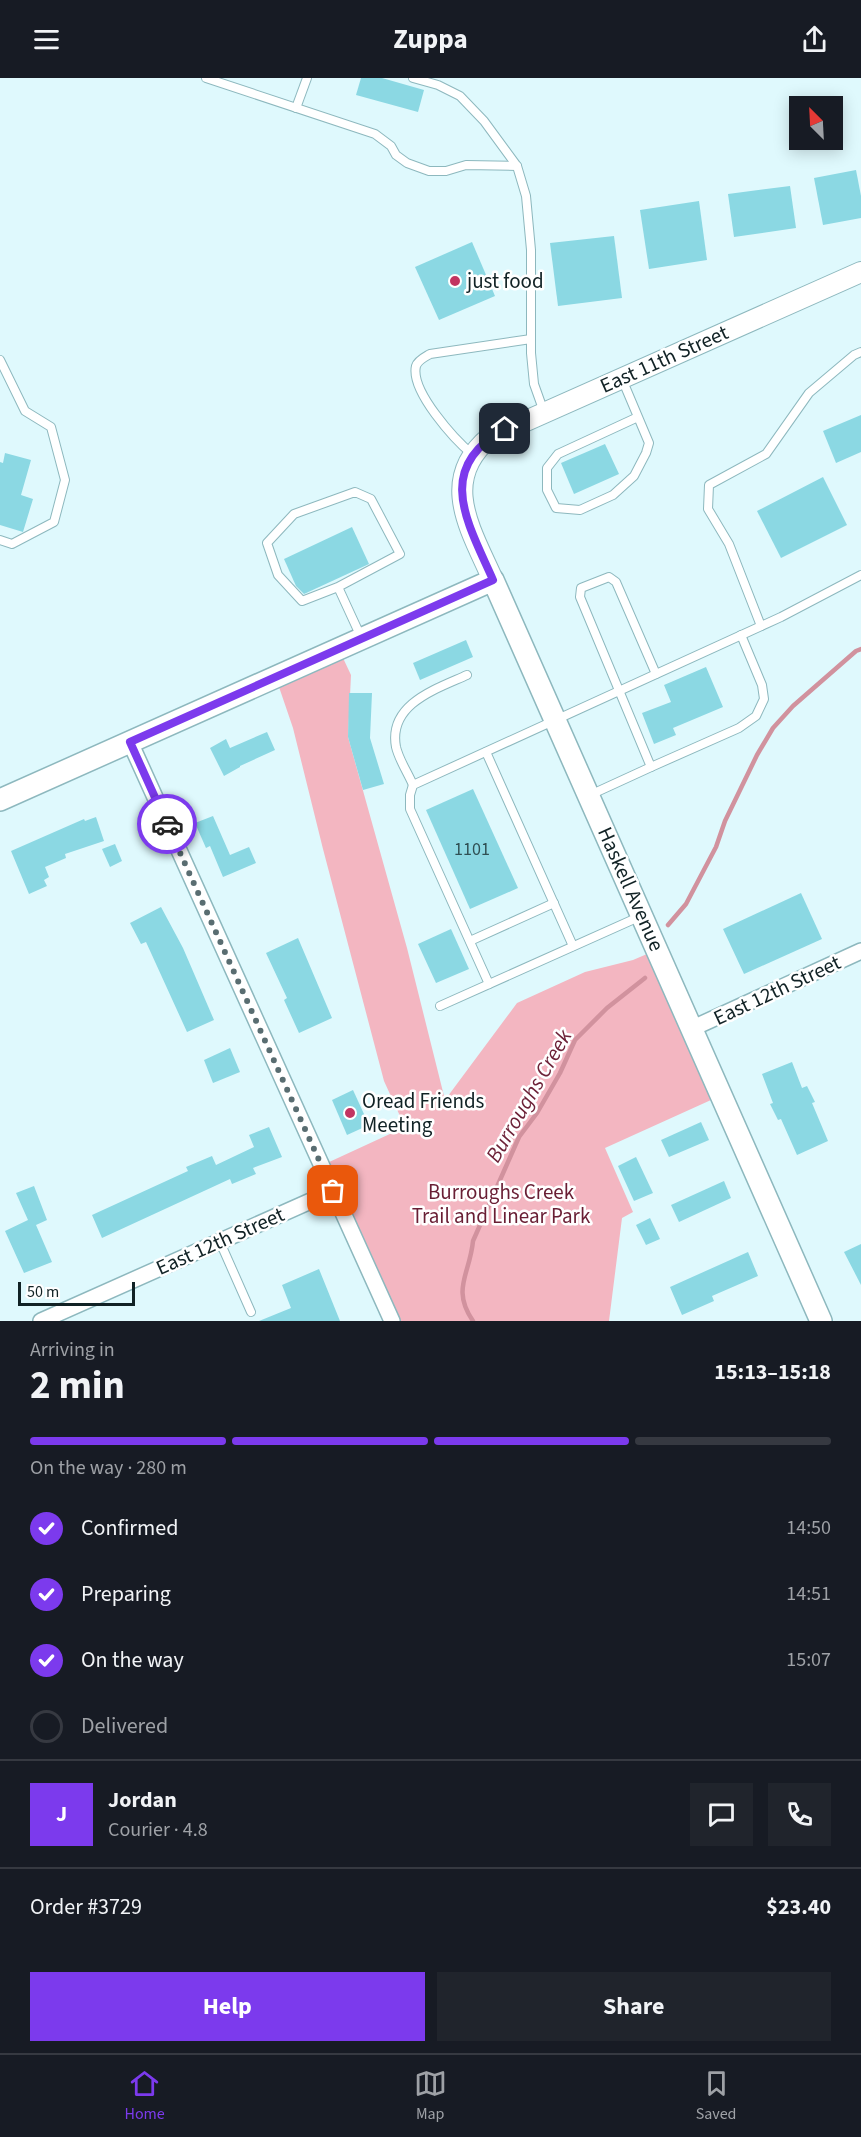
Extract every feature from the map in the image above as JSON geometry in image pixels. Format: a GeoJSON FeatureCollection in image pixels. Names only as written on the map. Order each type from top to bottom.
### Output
{"type":"FeatureCollection","features":[{"type":"Feature","properties":{"kind":"main road"},"geometry":{"type":"LineString","coordinates":[[0,800],[493,580]]}},
{"type":"Feature","properties":{"kind":"main road","name":"Haskell Avenue"},"geometry":{"type":"LineString","coordinates":[[493,580],[821,1321]]}},
{"type":"Feature","properties":{"kind":"street","name":"East 11th Street"},"geometry":{"type":"LineString","coordinates":[[473,455],[490,437],[861,272]]}},
{"type":"Feature","properties":{"kind":"street","name":"Haskell Avenue"},"geometry":{"type":"LineString","coordinates":[[473,455],[466,467],[462,501],[469,526],[493,580]]}},
{"type":"Feature","properties":{"kind":"street"},"geometry":{"type":"LineString","coordinates":[[130,742],[392,1321]]}},
{"type":"Feature","properties":{"kind":"street","name":"East 12th Street"},"geometry":{"type":"LineString","coordinates":[[693,1028],[861,951]]}},
{"type":"Feature","properties":{"kind":"street","name":"East 12th Street"},"geometry":{"type":"LineString","coordinates":[[41,1321],[333,1191]]}},
{"type":"Feature","properties":{"kind":"lane"},"geometry":{"type":"LineString","coordinates":[[206,78],[375,134],[391,146],[396,155],[407,163],[429,171],[446,171],[466,165],[517,165]]}},
{"type":"Feature","properties":{"kind":"lane"},"geometry":{"type":"LineString","coordinates":[[296,108],[307,78]]}},
{"type":"Feature","properties":{"kind":"lane"},"geometry":{"type":"LineString","coordinates":[[413,78],[438,85],[460,96],[484,121],[517,165],[526,196],[531,250],[531,339],[534,384],[544,412]]}},
{"type":"Feature","properties":{"kind":"lane"},"geometry":{"type":"LineString","coordinates":[[473,455],[454,439],[428,403],[417,378],[416,367],[419,361],[430,354],[531,339]]}},
{"type":"Feature","properties":{"kind":"lane"},"geometry":{"type":"LineString","coordinates":[[761,626],[729,544],[708,509],[710,485],[766,454],[810,393],[854,355],[861,352]]}},
{"type":"Feature","properties":{"kind":"lane"},"geometry":{"type":"LineString","coordinates":[[0,360],[25,411],[51,427],[65,480],[54,522],[12,544],[0,540]]}},
{"type":"Feature","properties":{"kind":"lane"},"geometry":{"type":"LineString","coordinates":[[622,377],[649,443],[646,453],[634,476],[613,495],[580,510],[556,508],[547,490],[547,468],[558,454],[638,417]]}},
{"type":"Feature","properties":{"kind":"lane"},"geometry":{"type":"LineString","coordinates":[[355,492],[371,499],[400,554],[339,587],[302,601],[278,575],[267,543],[294,514],[355,492]]}},
{"type":"Feature","properties":{"kind":"lane"},"geometry":{"type":"LineString","coordinates":[[413,785],[761,626],[861,575]]}},
{"type":"Feature","properties":{"kind":"lane"},"geometry":{"type":"LineString","coordinates":[[651,767],[580,597],[581,588],[609,577],[616,582],[656,674]]}},
{"type":"Feature","properties":{"kind":"lane"},"geometry":{"type":"LineString","coordinates":[[339,587],[362,638]]}},
{"type":"Feature","properties":{"kind":"lane"},"geometry":{"type":"LineString","coordinates":[[589,795],[739,728],[756,716],[764,699],[762,685],[741,635]]}},
{"type":"Feature","properties":{"kind":"lane"},"geometry":{"type":"LineString","coordinates":[[467,675],[414,701],[403,713],[395,731],[396,748],[413,785],[410,809],[489,984]]}},
{"type":"Feature","properties":{"kind":"lane"},"geometry":{"type":"LineString","coordinates":[[486,752],[573,946]]}},
{"type":"Feature","properties":{"kind":"lane"},"geometry":{"type":"LineString","coordinates":[[470,941],[554,903]]}},
{"type":"Feature","properties":{"kind":"lane"},"geometry":{"type":"LineString","coordinates":[[440,1006],[642,915]]}},
{"type":"Feature","properties":{"kind":"lane"},"geometry":{"type":"LineString","coordinates":[[220,1242],[250,1312]]}},
{"type":"Feature","properties":{"kind":"green space","name":"Burroughs Creek Trail and Linear Park"},"geometry":{"type":"Polygon","coordinates":[[[343,658],[351,675],[348,737],[407,948],[445,1100],[517,1003],[585,972],[633,960],[647,954],[711,1100],[605,1148],[633,1212],[622,1218],[609,1321],[399,1321],[327,1163],[405,1127],[384,1081],[293,728],[279,687],[343,658]]]}},
{"type":"Feature","properties":{"kind":"building"},"geometry":{"type":"Polygon","coordinates":[[[361,78],[382,78],[424,90],[418,112],[356,95],[361,78]]]}},
{"type":"Feature","properties":{"kind":"building"},"geometry":{"type":"Polygon","coordinates":[[[856,170],[861,196],[861,218],[823,225],[814,178],[856,170]]]}},
{"type":"Feature","properties":{"kind":"building"},"geometry":{"type":"Polygon","coordinates":[[[790,186],[796,228],[734,237],[728,194],[790,186]]]}},
{"type":"Feature","properties":{"kind":"building"},"geometry":{"type":"Polygon","coordinates":[[[699,201],[707,260],[649,269],[640,210],[699,201]]]}},
{"type":"Feature","properties":{"kind":"building"},"geometry":{"type":"Polygon","coordinates":[[[614,236],[622,298],[558,306],[550,243],[614,236]]]}},
{"type":"Feature","properties":{"kind":"building","name":"just food"},"geometry":{"type":"Polygon","coordinates":[[[472,242],[495,296],[439,320],[415,267],[472,242]]]}},
{"type":"Feature","properties":{"kind":"building"},"geometry":{"type":"Polygon","coordinates":[[[861,415],[861,452],[836,463],[823,431],[861,415]]]}},
{"type":"Feature","properties":{"kind":"building"},"geometry":{"type":"Polygon","coordinates":[[[605,444],[619,474],[574,494],[561,463],[605,444]]]}},
{"type":"Feature","properties":{"kind":"building"},"geometry":{"type":"Polygon","coordinates":[[[5,453],[31,460],[21,495],[33,499],[23,532],[0,525],[0,462],[3,463],[5,453]]]}},
{"type":"Feature","properties":{"kind":"building"},"geometry":{"type":"Polygon","coordinates":[[[823,477],[847,525],[781,558],[757,511],[823,477]]]}},
{"type":"Feature","properties":{"kind":"building"},"geometry":{"type":"Polygon","coordinates":[[[352,527],[369,564],[304,594],[296,586],[284,559],[352,527]]]}},
{"type":"Feature","properties":{"kind":"building"},"geometry":{"type":"Polygon","coordinates":[[[466,640],[473,657],[420,680],[413,663],[466,640]]]}},
{"type":"Feature","properties":{"kind":"building"},"geometry":{"type":"Polygon","coordinates":[[[706,667],[723,707],[673,728],[676,735],[654,744],[642,713],[671,702],[664,685],[706,667]]]}},
{"type":"Feature","properties":{"kind":"building"},"geometry":{"type":"Polygon","coordinates":[[[349,693],[372,693],[370,738],[384,784],[363,790],[348,737],[349,693]]]}},
{"type":"Feature","properties":{"kind":"building"},"geometry":{"type":"Polygon","coordinates":[[[267,732],[275,750],[224,776],[210,748],[226,739],[230,748],[267,732]]]}},
{"type":"Feature","properties":{"kind":"building"},"geometry":{"type":"Polygon","coordinates":[[[473,789],[518,888],[470,909],[426,810],[473,789]]]}},
{"type":"Feature","properties":{"kind":"building"},"geometry":{"type":"Polygon","coordinates":[[[213,816],[230,855],[249,847],[256,863],[223,877],[210,846],[206,848],[195,823],[213,816]]]}},
{"type":"Feature","properties":{"kind":"building"},"geometry":{"type":"Polygon","coordinates":[[[96,817],[104,841],[65,854],[66,858],[45,867],[49,877],[44,880],[47,886],[29,894],[11,851],[84,819],[85,821],[96,817]]]}},
{"type":"Feature","properties":{"kind":"building"},"geometry":{"type":"Polygon","coordinates":[[[115,844],[122,861],[110,867],[102,849],[115,844]]]}},
{"type":"Feature","properties":{"kind":"building"},"geometry":{"type":"Polygon","coordinates":[[[801,893],[822,939],[744,974],[723,929],[801,893]]]}},
{"type":"Feature","properties":{"kind":"building"},"geometry":{"type":"Polygon","coordinates":[[[161,907],[183,948],[214,1020],[187,1032],[146,942],[141,944],[130,923],[161,907]]]}},
{"type":"Feature","properties":{"kind":"building"},"geometry":{"type":"Polygon","coordinates":[[[451,929],[469,969],[436,983],[418,944],[451,929]]]}},
{"type":"Feature","properties":{"kind":"building"},"geometry":{"type":"Polygon","coordinates":[[[298,938],[332,1018],[299,1033],[284,1000],[287,998],[266,953],[298,938]]]}},
{"type":"Feature","properties":{"kind":"building"},"geometry":{"type":"Polygon","coordinates":[[[230,1048],[240,1072],[213,1083],[204,1060],[230,1048]]]}},
{"type":"Feature","properties":{"kind":"building"},"geometry":{"type":"Polygon","coordinates":[[[792,1062],[802,1088],[807,1086],[815,1102],[812,1103],[828,1141],[797,1155],[781,1119],[778,1120],[770,1104],[773,1103],[762,1074],[792,1062]]]}},
{"type":"Feature","properties":{"kind":"building","name":"Oread Friends Meeting"},"geometry":{"type":"Polygon","coordinates":[[[353,1090],[369,1125],[347,1135],[332,1100],[353,1090]]]}},
{"type":"Feature","properties":{"kind":"building"},"geometry":{"type":"Polygon","coordinates":[[[701,1122],[709,1140],[669,1157],[661,1140],[701,1122]]]}},
{"type":"Feature","properties":{"kind":"building"},"geometry":{"type":"Polygon","coordinates":[[[269,1127],[282,1157],[253,1168],[256,1174],[232,1184],[230,1179],[102,1238],[92,1215],[188,1171],[186,1167],[212,1156],[216,1165],[254,1147],[249,1135],[269,1127]]]}},
{"type":"Feature","properties":{"kind":"building"},"geometry":{"type":"Polygon","coordinates":[[[636,1157],[653,1193],[634,1201],[618,1166],[636,1157]]]}},
{"type":"Feature","properties":{"kind":"building"},"geometry":{"type":"Polygon","coordinates":[[[724,1181],[731,1198],[679,1222],[671,1205],[724,1181]]]}},
{"type":"Feature","properties":{"kind":"building"},"geometry":{"type":"Polygon","coordinates":[[[34,1186],[47,1220],[36,1225],[52,1262],[24,1273],[5,1231],[28,1220],[16,1193],[34,1186]]]}},
{"type":"Feature","properties":{"kind":"building"},"geometry":{"type":"Polygon","coordinates":[[[650,1218],[660,1239],[646,1245],[636,1225],[650,1218]]]}},
{"type":"Feature","properties":{"kind":"building"},"geometry":{"type":"Polygon","coordinates":[[[861,1244],[861,1285],[844,1252],[861,1244]]]}},
{"type":"Feature","properties":{"kind":"building"},"geometry":{"type":"Polygon","coordinates":[[[748,1252],[758,1276],[712,1296],[714,1301],[682,1315],[670,1287],[748,1252]]]}},
{"type":"Feature","properties":{"kind":"building"},"geometry":{"type":"Polygon","coordinates":[[[319,1269],[340,1321],[259,1321],[291,1308],[282,1285],[319,1269]]]}},
{"type":"Feature","properties":{"kind":"waterway","name":"Burroughs Creek"},"geometry":{"type":"LineString","coordinates":[[668,925],[686,904],[716,847],[725,821],[757,755],[773,728],[793,706],[861,649]]}},
{"type":"Feature","properties":{"kind":"waterway","name":"Burroughs Creek"},"geometry":{"type":"LineString","coordinates":[[473,1321],[463,1300],[464,1281],[473,1241],[519,1137],[537,1113],[560,1073],[575,1040],[607,1008],[645,978]]}},
{"type":"Feature","properties":{"kind":"way so far"},"geometry":{"type":"LineString","coordinates":[[167,824],[333,1191]]}},
{"type":"Feature","properties":{"kind":"place","name":"just food"},"geometry":{"type":"Point","coordinates":[455,281]}},
{"type":"Feature","properties":{"kind":"place","name":"Oread Friends Meeting"},"geometry":{"type":"Point","coordinates":[350,1113]}},
{"type":"Feature","properties":{"kind":"route"},"geometry":{"type":"LineString","coordinates":[[167,824],[130,742],[493,580],[469,526],[462,501],[462,484],[466,467],[473,455],[490,437],[505,429]]}}]}
